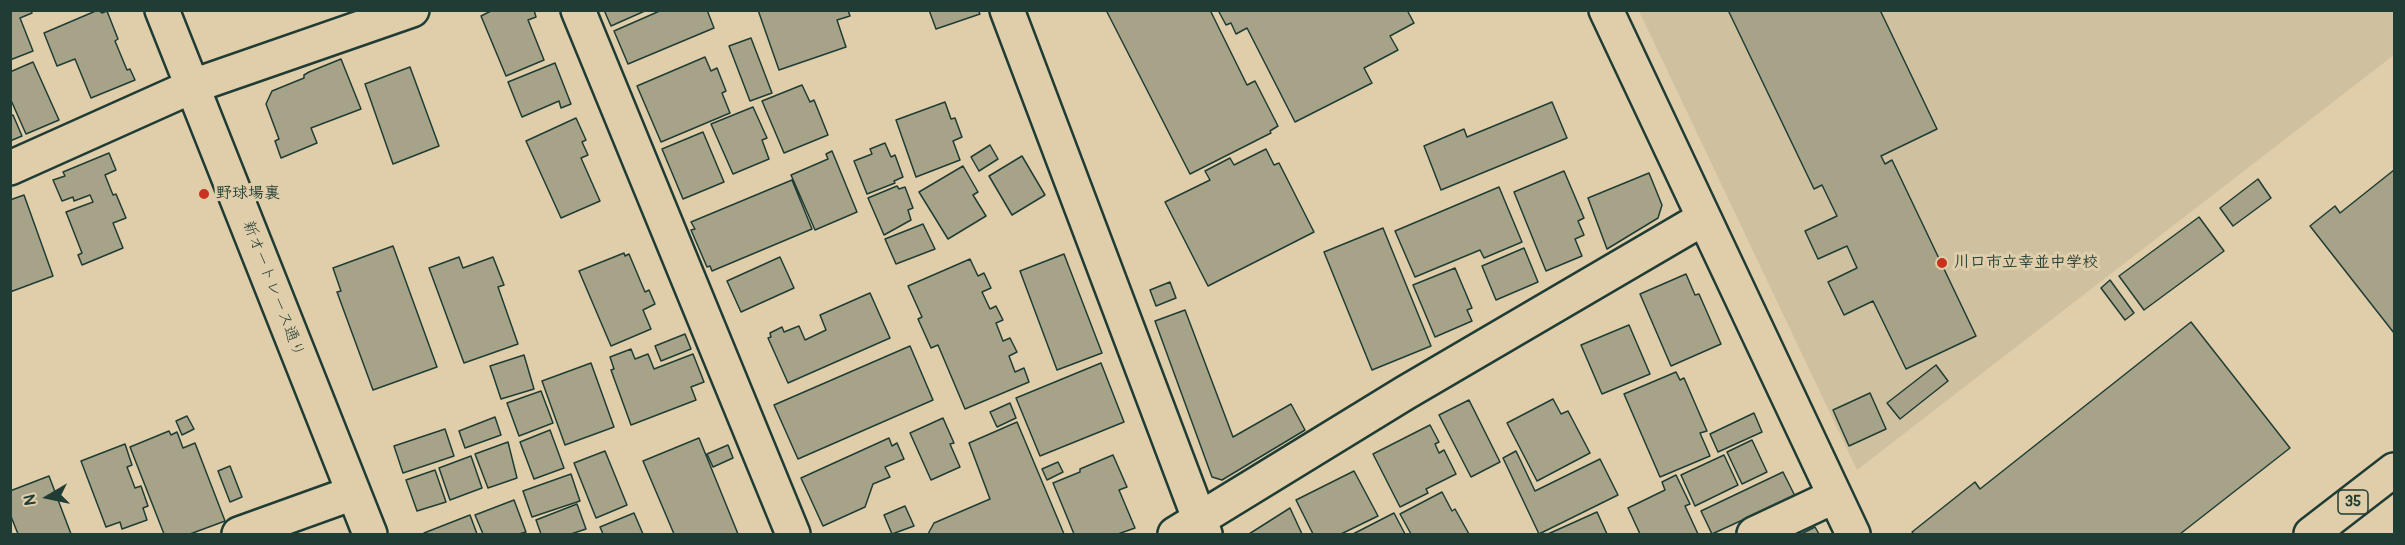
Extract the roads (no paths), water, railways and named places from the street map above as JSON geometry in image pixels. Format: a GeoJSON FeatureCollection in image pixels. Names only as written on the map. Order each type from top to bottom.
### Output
{"type":"FeatureCollection","features":[{"type":"Feature","properties":{"kind":"street","name":"新オートレース通り"},"geometry":{"type":"LineString","coordinates":[[162,10],[370,534]]}},
{"type":"Feature","properties":{"kind":"street"},"geometry":{"type":"LineString","coordinates":[[10,168],[194,86],[412,10]]}},
{"type":"Feature","properties":{"kind":"street"},"geometry":{"type":"LineString","coordinates":[[578,10],[793,534]]}},
{"type":"Feature","properties":{"kind":"street"},"geometry":{"type":"LineString","coordinates":[[1007,10],[1194,530],[1405,393],[1704,218]]}},
{"type":"Feature","properties":{"kind":"street"},"geometry":{"type":"LineString","coordinates":[[1606,10],[1853,534]]}},
{"type":"Feature","properties":{"kind":"street","name":"35"},"geometry":{"type":"LineString","coordinates":[[2311,534],[2394,470]]}},
{"type":"Feature","properties":{"kind":"street"},"geometry":{"type":"LineString","coordinates":[[239,534],[353,493]]}},
{"type":"Feature","properties":{"kind":"street"},"geometry":{"type":"LineString","coordinates":[[1754,534],[1835,496]]}},
{"type":"Feature","properties":{"kind":"place","name":"野球場裏"},"geometry":{"type":"Point","coordinates":[204,194]}},
{"type":"Feature","properties":{"kind":"place","name":"川口市立幸並中学校"},"geometry":{"type":"Point","coordinates":[1942,263]}}]}
